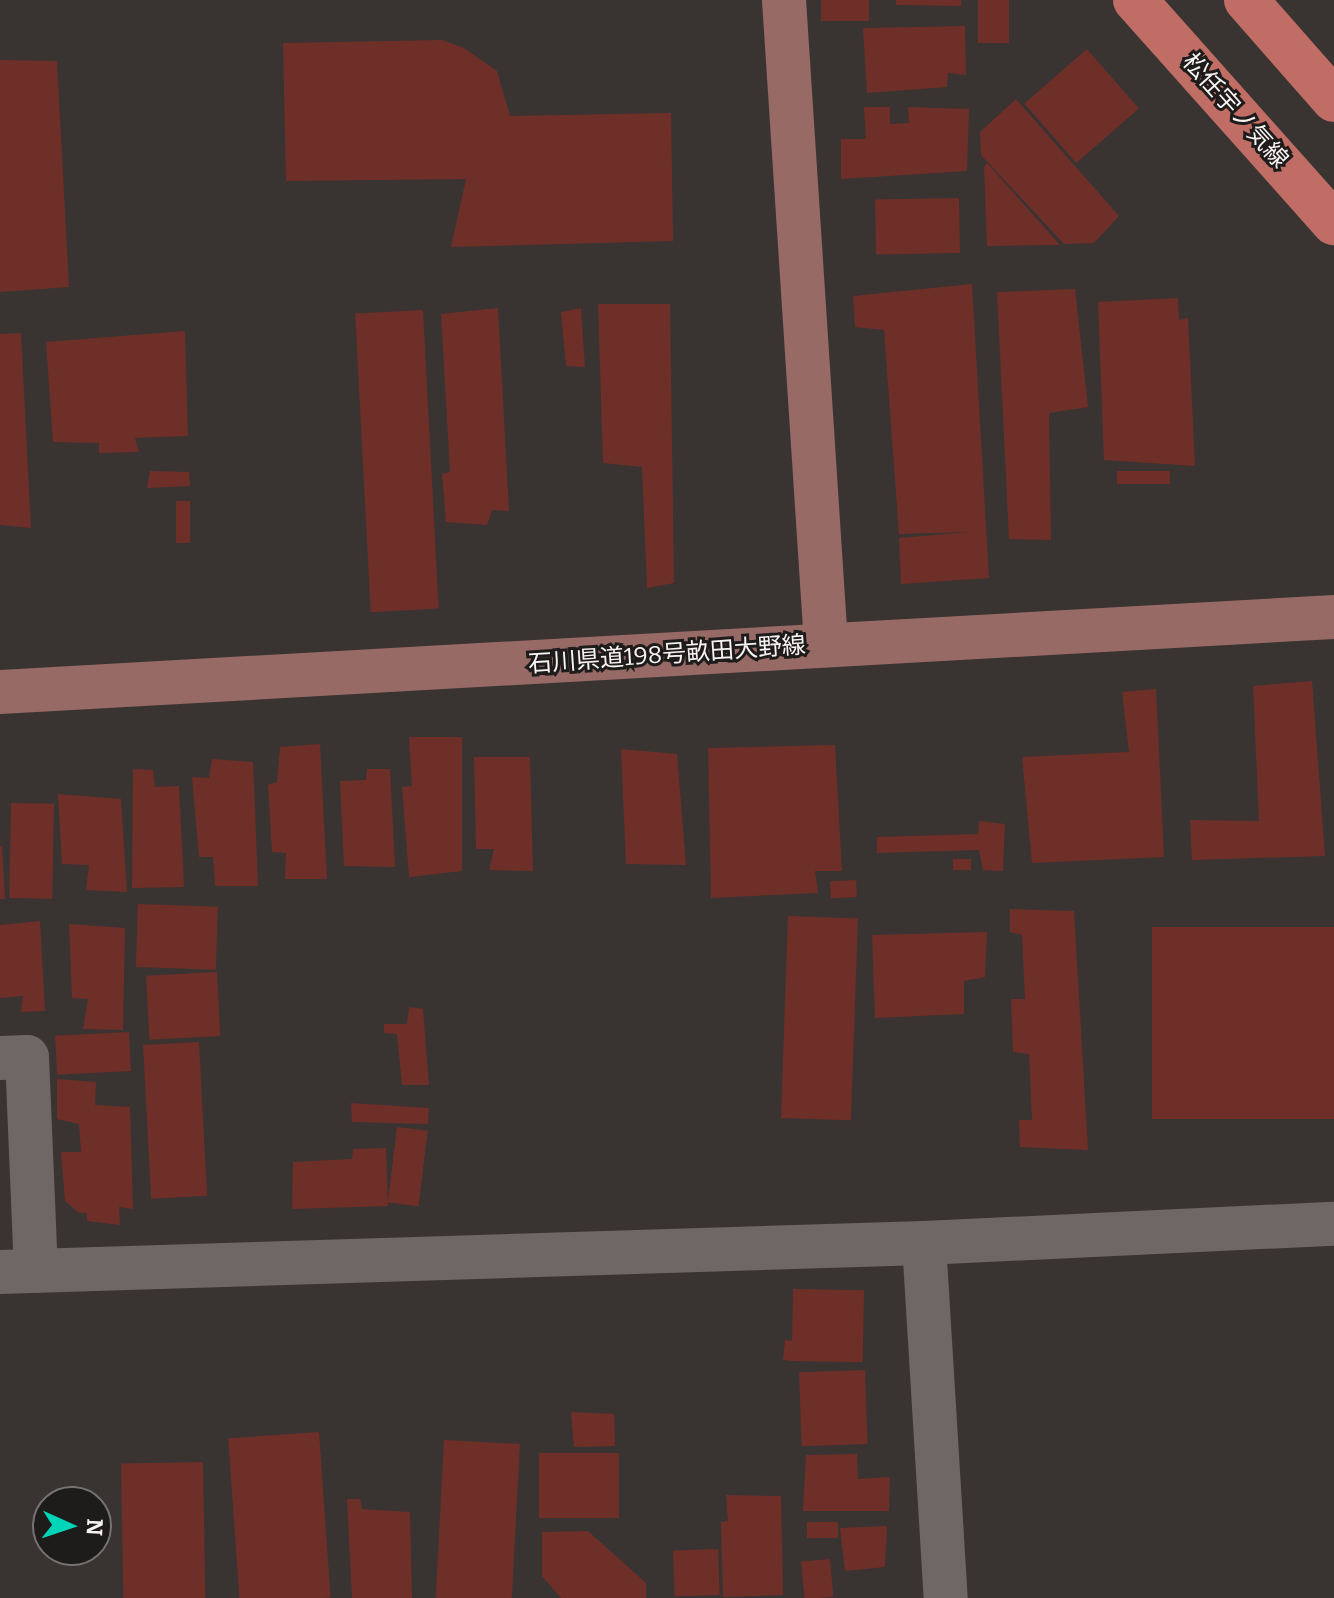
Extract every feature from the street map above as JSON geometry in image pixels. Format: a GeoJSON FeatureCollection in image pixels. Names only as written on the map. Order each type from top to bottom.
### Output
{"type":"FeatureCollection","features":[{"type":"Feature","properties":{"kind":"main road"},"geometry":{"type":"LineString","coordinates":[[784,0],[826,645]]}},
{"type":"Feature","properties":{"kind":"main road","name":"松任宇ノ気線"},"geometry":{"type":"LineString","coordinates":[[1135,0],[1334,223]]}},
{"type":"Feature","properties":{"kind":"main road"},"geometry":{"type":"LineString","coordinates":[[1246,0],[1334,100]]}},
{"type":"Feature","properties":{"kind":"main road","name":"石川県道198号畝田大野線"},"geometry":{"type":"LineString","coordinates":[[0,692],[1334,617]]}},
{"type":"Feature","properties":{"kind":"street"},"geometry":{"type":"LineString","coordinates":[[0,1058],[27,1057],[18,1271],[924,1243],[1334,1224]]}},
{"type":"Feature","properties":{"kind":"street"},"geometry":{"type":"LineString","coordinates":[[924,1243],[946,1598]]}},
{"type":"Feature","properties":{"kind":"building"},"geometry":{"type":"Polygon","coordinates":[[[821,0],[869,0],[869,21],[821,21],[821,0]]]}},
{"type":"Feature","properties":{"kind":"building"},"geometry":{"type":"Polygon","coordinates":[[[896,0],[961,0],[961,6],[896,5],[896,0]]]}},
{"type":"Feature","properties":{"kind":"building"},"geometry":{"type":"Polygon","coordinates":[[[978,0],[1009,0],[1009,43],[978,43],[978,0]]]}},
{"type":"Feature","properties":{"kind":"building"},"geometry":{"type":"Polygon","coordinates":[[[965,26],[966,75],[948,73],[947,87],[867,93],[863,28],[965,26]]]}},
{"type":"Feature","properties":{"kind":"building"},"geometry":{"type":"Polygon","coordinates":[[[442,40],[464,48],[497,71],[510,116],[671,113],[673,241],[451,247],[466,179],[286,181],[283,43],[442,40]]]}},
{"type":"Feature","properties":{"kind":"building"},"geometry":{"type":"Polygon","coordinates":[[[1087,49],[1139,109],[1076,163],[1024,103],[1087,49]]]}},
{"type":"Feature","properties":{"kind":"building"},"geometry":{"type":"Polygon","coordinates":[[[0,60],[57,61],[69,287],[0,292],[0,60]]]}},
{"type":"Feature","properties":{"kind":"building"},"geometry":{"type":"Polygon","coordinates":[[[1016,99],[1119,216],[1094,243],[1064,244],[981,155],[980,132],[1016,99]]]}},
{"type":"Feature","properties":{"kind":"building"},"geometry":{"type":"Polygon","coordinates":[[[864,107],[890,107],[890,124],[909,123],[908,107],[969,109],[967,171],[841,179],[841,139],[866,139],[864,107]]]}},
{"type":"Feature","properties":{"kind":"building"},"geometry":{"type":"Polygon","coordinates":[[[987,163],[1060,245],[987,246],[984,167],[987,163]]]}},
{"type":"Feature","properties":{"kind":"building"},"geometry":{"type":"Polygon","coordinates":[[[959,198],[960,253],[876,254],[875,199],[959,198]]]}},
{"type":"Feature","properties":{"kind":"building"},"geometry":{"type":"Polygon","coordinates":[[[972,284],[989,578],[901,584],[899,538],[970,532],[899,534],[884,330],[855,327],[853,296],[972,284]]]}},
{"type":"Feature","properties":{"kind":"building"},"geometry":{"type":"Polygon","coordinates":[[[1075,289],[1088,407],[1049,413],[1051,540],[1009,539],[997,292],[1075,289]]]}},
{"type":"Feature","properties":{"kind":"building"},"geometry":{"type":"Polygon","coordinates":[[[1178,298],[1179,320],[1188,318],[1195,466],[1104,460],[1098,302],[1178,298]]]}},
{"type":"Feature","properties":{"kind":"building"},"geometry":{"type":"Polygon","coordinates":[[[598,304],[670,304],[674,583],[647,588],[642,467],[603,463],[598,304]]]}},
{"type":"Feature","properties":{"kind":"building"},"geometry":{"type":"Polygon","coordinates":[[[498,308],[509,511],[492,510],[487,525],[446,522],[442,474],[450,472],[441,314],[498,308]]]}},
{"type":"Feature","properties":{"kind":"building"},"geometry":{"type":"Polygon","coordinates":[[[581,308],[585,367],[566,366],[561,312],[581,308]]]}},
{"type":"Feature","properties":{"kind":"building"},"geometry":{"type":"Polygon","coordinates":[[[423,310],[439,609],[371,612],[355,314],[423,310]]]}},
{"type":"Feature","properties":{"kind":"building"},"geometry":{"type":"Polygon","coordinates":[[[185,331],[188,436],[135,438],[139,452],[99,453],[99,443],[53,442],[46,342],[185,331]]]}},
{"type":"Feature","properties":{"kind":"building"},"geometry":{"type":"Polygon","coordinates":[[[21,333],[31,528],[0,525],[0,334],[21,333]]]}},
{"type":"Feature","properties":{"kind":"building"},"geometry":{"type":"Polygon","coordinates":[[[150,471],[189,472],[190,486],[147,488],[150,471]]]}},
{"type":"Feature","properties":{"kind":"building"},"geometry":{"type":"Polygon","coordinates":[[[1117,471],[1170,471],[1170,484],[1117,484],[1117,471]]]}},
{"type":"Feature","properties":{"kind":"building"},"geometry":{"type":"Polygon","coordinates":[[[176,501],[190,501],[190,543],[176,543],[176,501]]]}},
{"type":"Feature","properties":{"kind":"building"},"geometry":{"type":"Polygon","coordinates":[[[1312,681],[1325,856],[1192,860],[1190,820],[1259,821],[1253,686],[1312,681]]]}},
{"type":"Feature","properties":{"kind":"building"},"geometry":{"type":"Polygon","coordinates":[[[1156,689],[1164,857],[1032,863],[1022,757],[1129,752],[1122,692],[1156,689]]]}},
{"type":"Feature","properties":{"kind":"building"},"geometry":{"type":"Polygon","coordinates":[[[409,737],[462,737],[462,871],[409,877],[402,787],[412,786],[409,737]]]}},
{"type":"Feature","properties":{"kind":"building"},"geometry":{"type":"Polygon","coordinates":[[[320,744],[327,879],[285,879],[286,853],[272,852],[268,785],[277,782],[280,747],[320,744]]]}},
{"type":"Feature","properties":{"kind":"building"},"geometry":{"type":"Polygon","coordinates":[[[835,745],[842,871],[815,871],[818,893],[711,898],[708,748],[835,745]]]}},
{"type":"Feature","properties":{"kind":"building"},"geometry":{"type":"Polygon","coordinates":[[[621,749],[677,754],[686,865],[626,864],[621,749]]]}},
{"type":"Feature","properties":{"kind":"building"},"geometry":{"type":"Polygon","coordinates":[[[474,757],[530,757],[533,871],[489,870],[494,849],[476,849],[474,757]]]}},
{"type":"Feature","properties":{"kind":"building"},"geometry":{"type":"Polygon","coordinates":[[[212,759],[253,762],[258,886],[215,886],[213,857],[199,857],[192,777],[209,778],[212,759]]]}},
{"type":"Feature","properties":{"kind":"building"},"geometry":{"type":"Polygon","coordinates":[[[133,769],[153,770],[155,787],[179,786],[184,887],[132,888],[133,769]]]}},
{"type":"Feature","properties":{"kind":"building"},"geometry":{"type":"Polygon","coordinates":[[[367,769],[390,769],[395,867],[344,866],[340,781],[366,780],[367,769]]]}},
{"type":"Feature","properties":{"kind":"building"},"geometry":{"type":"Polygon","coordinates":[[[58,794],[121,799],[127,892],[86,890],[89,865],[62,864],[58,794]]]}},
{"type":"Feature","properties":{"kind":"building"},"geometry":{"type":"Polygon","coordinates":[[[11,803],[54,804],[52,899],[9,898],[11,803]]]}},
{"type":"Feature","properties":{"kind":"building"},"geometry":{"type":"Polygon","coordinates":[[[979,821],[1005,824],[1003,871],[983,870],[979,850],[877,853],[877,837],[978,834],[979,821]]]}},
{"type":"Feature","properties":{"kind":"building"},"geometry":{"type":"Polygon","coordinates":[[[2,846],[5,899],[0,899],[2,846]]]}},
{"type":"Feature","properties":{"kind":"building"},"geometry":{"type":"Polygon","coordinates":[[[953,859],[971,859],[971,870],[953,870],[953,859]]]}},
{"type":"Feature","properties":{"kind":"building"},"geometry":{"type":"Polygon","coordinates":[[[856,880],[857,897],[831,898],[830,881],[856,880]]]}},
{"type":"Feature","properties":{"kind":"building"},"geometry":{"type":"Polygon","coordinates":[[[138,904],[218,907],[216,970],[136,967],[138,904]]]}},
{"type":"Feature","properties":{"kind":"building"},"geometry":{"type":"Polygon","coordinates":[[[1010,909],[1074,911],[1088,1150],[1020,1147],[1019,1120],[1032,1120],[1029,1054],[1013,1052],[1011,999],[1025,999],[1022,935],[1010,932],[1010,909]]]}},
{"type":"Feature","properties":{"kind":"building"},"geometry":{"type":"Polygon","coordinates":[[[788,916],[858,918],[851,1120],[781,1118],[788,916]]]}},
{"type":"Feature","properties":{"kind":"building"},"geometry":{"type":"Polygon","coordinates":[[[40,921],[45,1011],[21,1012],[23,996],[0,998],[0,925],[40,921]]]}},
{"type":"Feature","properties":{"kind":"building"},"geometry":{"type":"Polygon","coordinates":[[[69,924],[125,928],[123,1030],[83,1029],[88,999],[72,998],[69,924]]]}},
{"type":"Feature","properties":{"kind":"building"},"geometry":{"type":"Polygon","coordinates":[[[1152,927],[1334,927],[1334,1119],[1152,1119],[1152,927]]]}},
{"type":"Feature","properties":{"kind":"building"},"geometry":{"type":"Polygon","coordinates":[[[987,932],[985,977],[964,981],[964,1014],[875,1018],[872,935],[987,932]]]}},
{"type":"Feature","properties":{"kind":"building"},"geometry":{"type":"Polygon","coordinates":[[[217,972],[220,1036],[149,1040],[146,976],[217,972]]]}},
{"type":"Feature","properties":{"kind":"building"},"geometry":{"type":"Polygon","coordinates":[[[409,1007],[423,1009],[429,1085],[402,1085],[397,1034],[384,1033],[384,1024],[407,1024],[409,1007]]]}},
{"type":"Feature","properties":{"kind":"building"},"geometry":{"type":"Polygon","coordinates":[[[129,1032],[131,1071],[57,1075],[55,1036],[129,1032]]]}},
{"type":"Feature","properties":{"kind":"building"},"geometry":{"type":"Polygon","coordinates":[[[199,1042],[207,1196],[151,1199],[143,1045],[199,1042]]]}},
{"type":"Feature","properties":{"kind":"building"},"geometry":{"type":"Polygon","coordinates":[[[57,1079],[96,1082],[95,1105],[130,1107],[133,1209],[119,1207],[120,1225],[87,1221],[87,1213],[79,1213],[65,1201],[61,1152],[81,1152],[79,1124],[57,1119],[57,1079]]]}},
{"type":"Feature","properties":{"kind":"building"},"geometry":{"type":"Polygon","coordinates":[[[351,1103],[429,1108],[428,1124],[352,1122],[351,1103]]]}},
{"type":"Feature","properties":{"kind":"building"},"geometry":{"type":"Polygon","coordinates":[[[397,1127],[428,1131],[419,1206],[388,1202],[397,1127]]]}},
{"type":"Feature","properties":{"kind":"building"},"geometry":{"type":"Polygon","coordinates":[[[386,1148],[388,1206],[292,1209],[293,1162],[352,1159],[353,1149],[386,1148]]]}},
{"type":"Feature","properties":{"kind":"building"},"geometry":{"type":"Polygon","coordinates":[[[793,1289],[864,1290],[863,1362],[792,1361],[793,1289]]]}},
{"type":"Feature","properties":{"kind":"building"},"geometry":{"type":"Polygon","coordinates":[[[785,1340],[795,1341],[793,1361],[783,1360],[785,1340]]]}},
{"type":"Feature","properties":{"kind":"building"},"geometry":{"type":"Polygon","coordinates":[[[865,1370],[868,1444],[802,1446],[799,1372],[865,1370]]]}},
{"type":"Feature","properties":{"kind":"building"},"geometry":{"type":"Polygon","coordinates":[[[571,1412],[614,1414],[615,1446],[574,1447],[571,1412]]]}},
{"type":"Feature","properties":{"kind":"building"},"geometry":{"type":"Polygon","coordinates":[[[319,1432],[331,1598],[239,1598],[228,1438],[319,1432]]]}},
{"type":"Feature","properties":{"kind":"building"},"geometry":{"type":"Polygon","coordinates":[[[444,1440],[520,1444],[512,1598],[436,1598],[444,1440]]]}},
{"type":"Feature","properties":{"kind":"building"},"geometry":{"type":"Polygon","coordinates":[[[539,1453],[619,1453],[619,1518],[539,1518],[539,1453]]]}},
{"type":"Feature","properties":{"kind":"building"},"geometry":{"type":"Polygon","coordinates":[[[857,1454],[858,1479],[890,1477],[889,1511],[803,1511],[806,1455],[857,1454]]]}},
{"type":"Feature","properties":{"kind":"building"},"geometry":{"type":"Polygon","coordinates":[[[203,1462],[205,1598],[123,1598],[121,1463],[203,1462]]]}},
{"type":"Feature","properties":{"kind":"building"},"geometry":{"type":"Polygon","coordinates":[[[726,1495],[781,1496],[783,1595],[723,1597],[721,1522],[728,1521],[726,1495]]]}},
{"type":"Feature","properties":{"kind":"building"},"geometry":{"type":"Polygon","coordinates":[[[347,1499],[360,1499],[362,1509],[410,1512],[412,1598],[352,1598],[347,1499]]]}},
{"type":"Feature","properties":{"kind":"building"},"geometry":{"type":"Polygon","coordinates":[[[807,1522],[838,1522],[838,1538],[807,1538],[807,1522]]]}},
{"type":"Feature","properties":{"kind":"building"},"geometry":{"type":"Polygon","coordinates":[[[887,1526],[885,1567],[845,1571],[840,1528],[887,1526]]]}},
{"type":"Feature","properties":{"kind":"building"},"geometry":{"type":"Polygon","coordinates":[[[588,1531],[646,1583],[646,1598],[561,1598],[542,1576],[542,1532],[588,1531]]]}},
{"type":"Feature","properties":{"kind":"building"},"geometry":{"type":"Polygon","coordinates":[[[718,1549],[720,1595],[675,1597],[673,1551],[718,1549]]]}},
{"type":"Feature","properties":{"kind":"building"},"geometry":{"type":"Polygon","coordinates":[[[830,1559],[833,1597],[804,1598],[801,1562],[830,1559]]]}}]}
